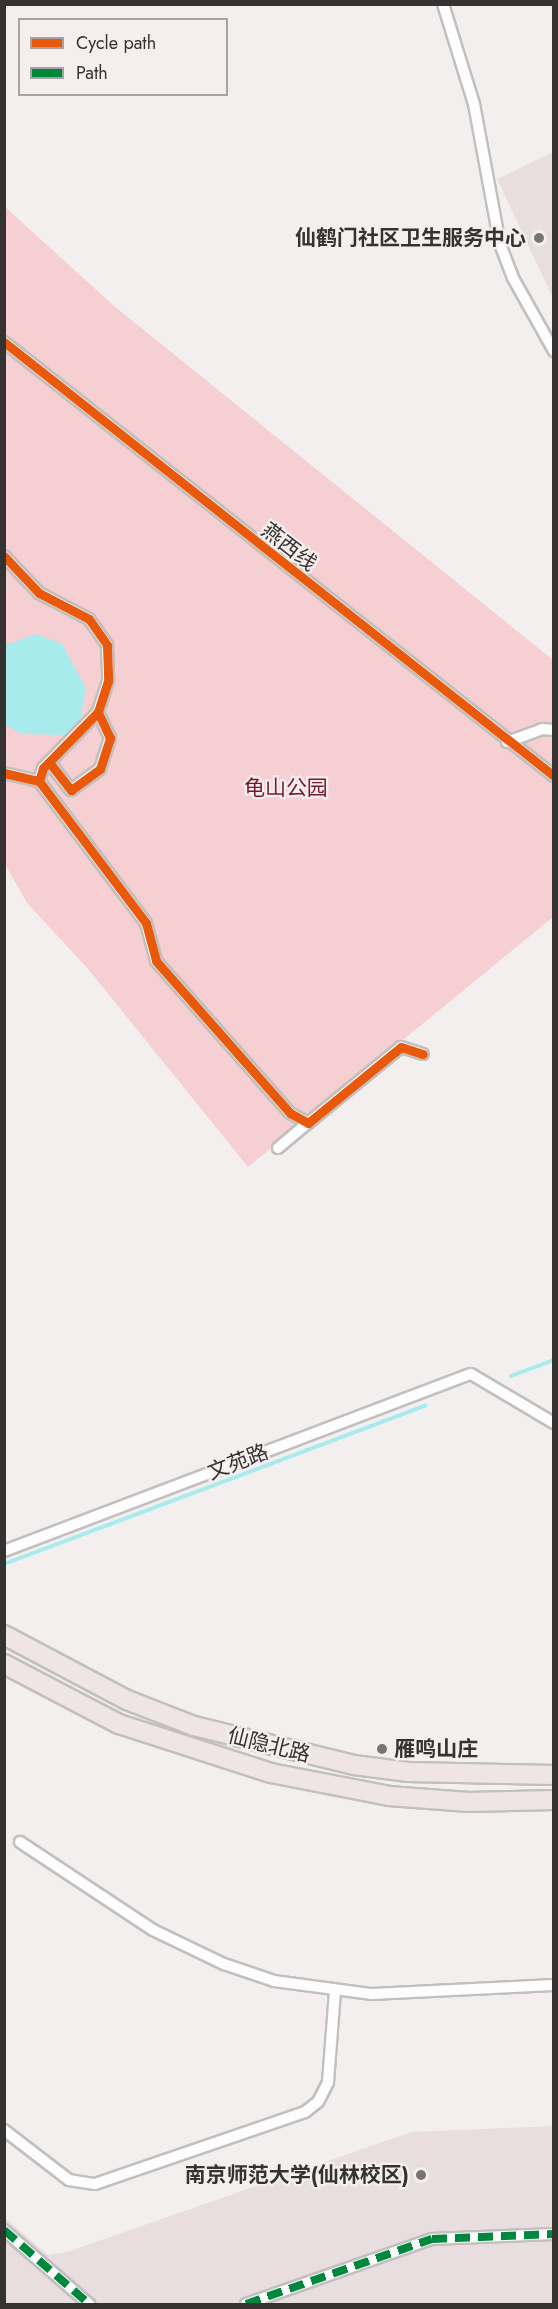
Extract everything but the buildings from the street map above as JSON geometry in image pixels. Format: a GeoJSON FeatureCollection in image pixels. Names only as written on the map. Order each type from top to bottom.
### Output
{"type":"FeatureCollection","features":[{"type":"Feature","properties":{"kind":"main road","name":"仙隐北路"},"geometry":{"type":"LineString","coordinates":[[4,1635],[127,1700],[194,1726],[246,1740],[354,1765],[409,1772],[554,1775]]}},
{"type":"Feature","properties":{"kind":"main road","name":"仙隐北路"},"geometry":{"type":"LineString","coordinates":[[4,1664],[119,1724],[272,1773],[389,1796],[470,1802],[554,1800]]}},
{"type":"Feature","properties":{"kind":"street"},"geometry":{"type":"LineString","coordinates":[[443,4],[474,104],[491,213],[500,244],[513,278],[554,351]]}},
{"type":"Feature","properties":{"kind":"street","name":"燕西线"},"geometry":{"type":"LineString","coordinates":[[4,342],[507,742],[554,776]]}},
{"type":"Feature","properties":{"kind":"street"},"geometry":{"type":"LineString","coordinates":[[4,556],[39,593],[77,611],[99,629],[109,664],[98,712],[49,762],[39,781]]}},
{"type":"Feature","properties":{"kind":"street"},"geometry":{"type":"LineString","coordinates":[[49,762],[71,790],[100,769],[110,738],[98,712]]}},
{"type":"Feature","properties":{"kind":"street"},"geometry":{"type":"LineString","coordinates":[[507,742],[542,729],[554,730]]}},
{"type":"Feature","properties":{"kind":"street"},"geometry":{"type":"LineString","coordinates":[[4,773],[39,781],[146,923],[156,961],[290,1113],[308,1124]]}},
{"type":"Feature","properties":{"kind":"street"},"geometry":{"type":"LineString","coordinates":[[278,1148],[401,1047],[423,1054]]}},
{"type":"Feature","properties":{"kind":"street","name":"文苑路"},"geometry":{"type":"LineString","coordinates":[[4,1551],[471,1374],[554,1423]]}},
{"type":"Feature","properties":{"kind":"street"},"geometry":{"type":"LineString","coordinates":[[20,1842],[133,1918],[214,1959],[274,1981],[335,1992],[554,1985]]}},
{"type":"Feature","properties":{"kind":"street"},"geometry":{"type":"LineString","coordinates":[[4,2130],[69,2180],[95,2184],[305,2112],[318,2102],[328,2082],[335,1992]]}},
{"type":"Feature","properties":{"kind":"street"},"geometry":{"type":"LineString","coordinates":[[4,2230],[89,2304]]}},
{"type":"Feature","properties":{"kind":"street"},"geometry":{"type":"LineString","coordinates":[[246,2304],[432,2239],[554,2234]]}},
{"type":"Feature","properties":{"kind":"shaded area","name":"仙鹤门社区卫生服务中心"},"geometry":{"type":"Polygon","coordinates":[[[553,152],[553,298],[497,179],[553,152]]]}},
{"type":"Feature","properties":{"kind":"shaded area","name":"南京师范大学(仙林校区)"},"geometry":{"type":"Polygon","coordinates":[[[553,2126],[553,2304],[5,2304],[4,2217],[48,2255],[67,2252],[411,2132],[553,2126]]]}},
{"type":"Feature","properties":{"kind":"green space","name":"龟山公园"},"geometry":{"type":"Polygon","coordinates":[[[4,206],[114,306],[553,660],[553,917],[248,1167],[89,970],[27,903],[5,864],[4,206]]]}},
{"type":"Feature","properties":{"kind":"water"},"geometry":{"type":"Polygon","coordinates":[[[37,634],[62,644],[86,688],[80,722],[66,735],[22,734],[5,725],[5,645],[37,634]]]}},
{"type":"Feature","properties":{"kind":"waterway"},"geometry":{"type":"LineString","coordinates":[[511,1376],[554,1360]]}},
{"type":"Feature","properties":{"kind":"waterway"},"geometry":{"type":"LineString","coordinates":[[4,1564],[425,1406]]}},
{"type":"Feature","properties":{"kind":"marked path"},"geometry":{"type":"LineString","coordinates":[[4,2230],[89,2304]]}},
{"type":"Feature","properties":{"kind":"marked path"},"geometry":{"type":"LineString","coordinates":[[246,2304],[432,2239],[554,2234]]}},
{"type":"Feature","properties":{"kind":"cycle path"},"geometry":{"type":"LineString","coordinates":[[4,342],[554,776]]}},
{"type":"Feature","properties":{"kind":"cycle path"},"geometry":{"type":"LineString","coordinates":[[4,556],[39,593],[89,619],[107,645],[108,681],[98,712],[43,768],[39,781]]}},
{"type":"Feature","properties":{"kind":"cycle path"},"geometry":{"type":"LineString","coordinates":[[49,762],[71,790],[100,769],[110,738],[98,712]]}},
{"type":"Feature","properties":{"kind":"cycle path"},"geometry":{"type":"LineString","coordinates":[[4,773],[39,781],[146,923],[156,961],[290,1113],[308,1123],[401,1047],[423,1054]]}},
{"type":"Feature","properties":{"kind":"place","name":"仙鹤门社区卫生服务中心"},"geometry":{"type":"Point","coordinates":[539,238]}},
{"type":"Feature","properties":{"kind":"place","name":"雁鸣山庄"},"geometry":{"type":"Point","coordinates":[382,1749]}},
{"type":"Feature","properties":{"kind":"place","name":"南京师范大学(仙林校区)"},"geometry":{"type":"Point","coordinates":[421,2175]}}]}
